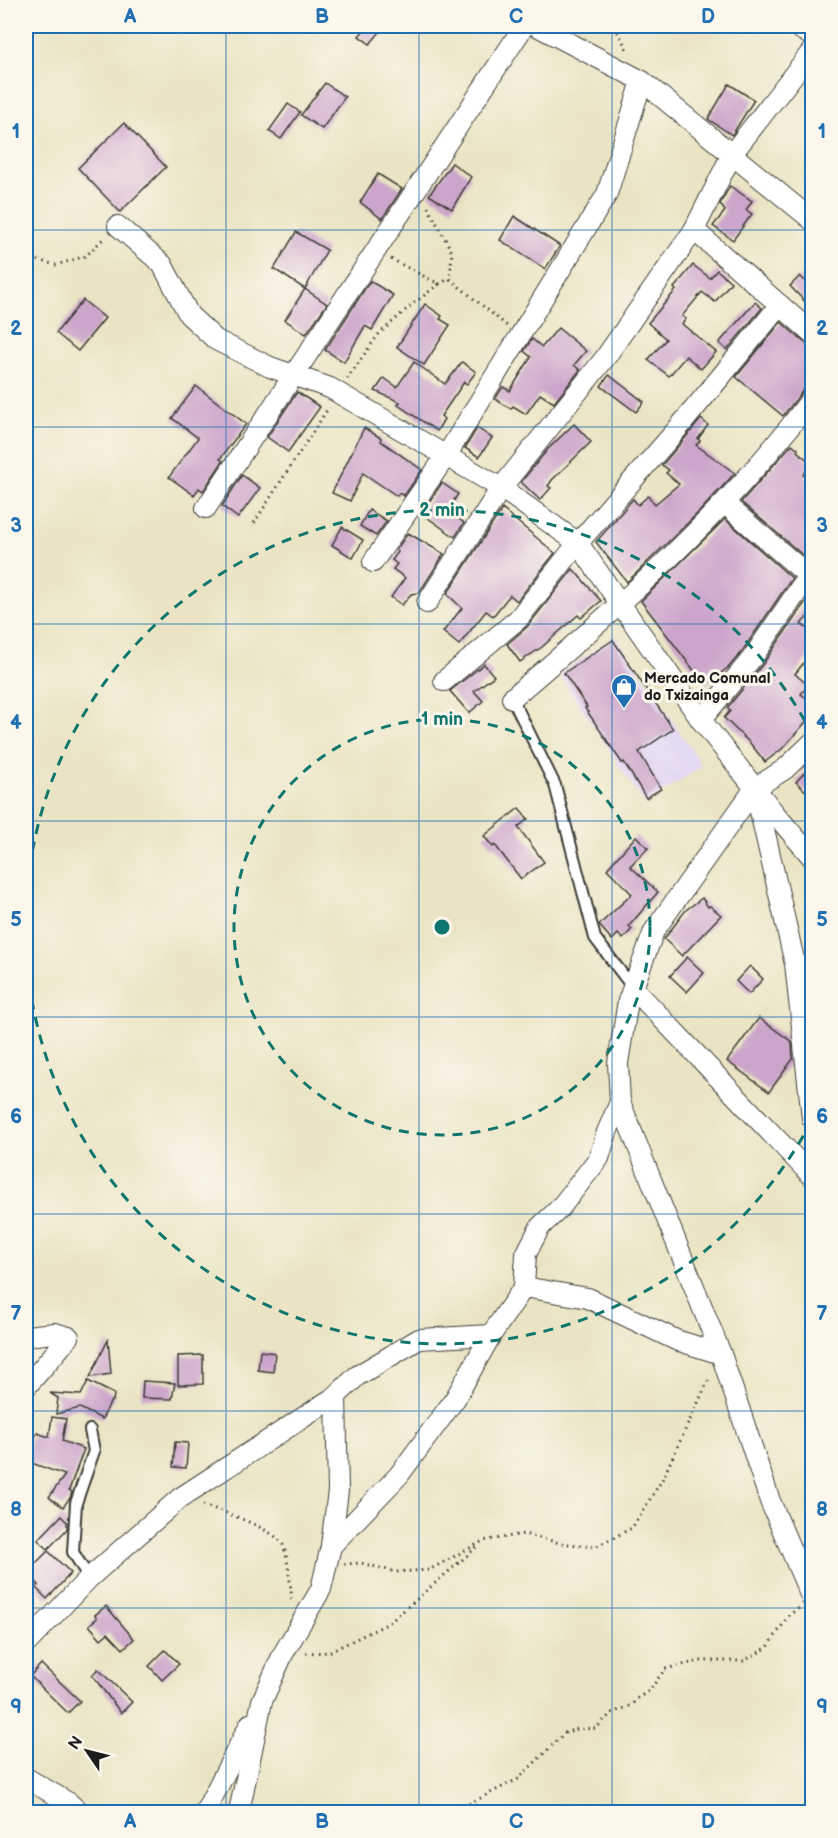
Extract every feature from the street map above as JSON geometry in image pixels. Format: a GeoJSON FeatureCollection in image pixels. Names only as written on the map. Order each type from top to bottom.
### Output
{"type":"FeatureCollection","features":[{"type":"Feature","properties":{"kind":"street"},"geometry":{"type":"LineString","coordinates":[[206,507],[524,26]]}},
{"type":"Feature","properties":{"kind":"street"},"geometry":{"type":"LineString","coordinates":[[537,26],[642,81],[809,213]]}},
{"type":"Feature","properties":{"kind":"street"},"geometry":{"type":"LineString","coordinates":[[796,26],[813,36]]}},
{"type":"Feature","properties":{"kind":"street"},"geometry":{"type":"LineString","coordinates":[[427,603],[501,489],[605,358],[694,230],[732,153],[813,51]]}},
{"type":"Feature","properties":{"kind":"street"},"geometry":{"type":"LineString","coordinates":[[373,562],[446,456],[608,194],[642,81]]}},
{"type":"Feature","properties":{"kind":"street"},"geometry":{"type":"LineString","coordinates":[[118,226],[162,264],[189,315],[216,340],[270,366],[330,388],[501,489],[578,543],[701,720],[813,856]]}},
{"type":"Feature","properties":{"kind":"street"},"geometry":{"type":"LineString","coordinates":[[694,230],[813,333]]}},
{"type":"Feature","properties":{"kind":"street"},"geometry":{"type":"LineString","coordinates":[[444,681],[518,619],[578,543],[680,426],[780,305]]}},
{"type":"Feature","properties":{"kind":"street"},"geometry":{"type":"LineString","coordinates":[[512,698],[622,604],[724,503],[813,398]]}},
{"type":"Feature","properties":{"kind":"street"},"geometry":{"type":"LineString","coordinates":[[701,720],[753,657],[811,575],[724,503]]}},
{"type":"Feature","properties":{"kind":"street"},"geometry":{"type":"LineString","coordinates":[[812,1599],[770,1501],[721,1354],[620,1102],[618,1063],[628,1001],[654,931],[755,788],[784,769],[813,743]]}},
{"type":"Feature","properties":{"kind":"street"},"geometry":{"type":"LineString","coordinates":[[755,788],[795,964],[813,1118]]}},
{"type":"Feature","properties":{"kind":"street"},"geometry":{"type":"LineString","coordinates":[[633,988],[813,1176]]}},
{"type":"Feature","properties":{"kind":"street"},"geometry":{"type":"LineString","coordinates":[[328,1555],[399,1475],[455,1399],[491,1335],[524,1287],[526,1254],[540,1227],[560,1208],[599,1158],[607,1131],[620,1102]]}},
{"type":"Feature","properties":{"kind":"street"},"geometry":{"type":"LineString","coordinates":[[524,1287],[588,1298],[676,1340],[721,1354]]}},
{"type":"Feature","properties":{"kind":"street"},"geometry":{"type":"LineString","coordinates":[[26,1336],[55,1333],[69,1337],[26,1387]]}},
{"type":"Feature","properties":{"kind":"street"},"geometry":{"type":"LineString","coordinates":[[26,1644],[89,1578],[180,1498],[336,1396],[357,1376],[419,1339],[491,1335]]}},
{"type":"Feature","properties":{"kind":"street"},"geometry":{"type":"LineString","coordinates":[[205,1812],[262,1701],[283,1654],[321,1589],[338,1491],[336,1396]]}},
{"type":"Feature","properties":{"kind":"street"},"geometry":{"type":"LineString","coordinates":[[239,1812],[262,1701]]}},
{"type":"Feature","properties":{"kind":"street"},"geometry":{"type":"LineString","coordinates":[[26,1778],[69,1803],[79,1812]]}},
{"type":"Feature","properties":{"kind":"lane"},"geometry":{"type":"LineString","coordinates":[[512,698],[555,785],[595,938],[633,988]]}},
{"type":"Feature","properties":{"kind":"lane"},"geometry":{"type":"LineString","coordinates":[[89,1578],[74,1552],[76,1503],[94,1451],[90,1430]]}},
{"type":"Feature","properties":{"kind":"path"},"geometry":{"type":"LineString","coordinates":[[426,175],[428,208],[452,252],[450,279]]}},
{"type":"Feature","properties":{"kind":"path"},"geometry":{"type":"LineString","coordinates":[[26,257],[56,265],[86,256],[118,226]]}},
{"type":"Feature","properties":{"kind":"path"},"geometry":{"type":"LineString","coordinates":[[376,251],[439,284],[450,279]]}},
{"type":"Feature","properties":{"kind":"path"},"geometry":{"type":"LineString","coordinates":[[450,279],[520,336]]}},
{"type":"Feature","properties":{"kind":"path"},"geometry":{"type":"LineString","coordinates":[[328,1555],[396,1572],[429,1570],[483,1541],[524,1534],[560,1543],[595,1547],[632,1528],[662,1480],[721,1354]]}},
{"type":"Feature","properties":{"kind":"path"},"geometry":{"type":"LineString","coordinates":[[180,1498],[227,1512],[271,1532],[283,1545],[293,1611]]}},
{"type":"Feature","properties":{"kind":"path"},"geometry":{"type":"LineString","coordinates":[[283,1654],[329,1652],[389,1623],[483,1541]]}},
{"type":"Feature","properties":{"kind":"path"},"geometry":{"type":"LineString","coordinates":[[453,1812],[518,1779],[566,1732],[578,1728],[596,1728],[612,1713],[632,1705],[636,1699],[649,1691],[665,1670],[700,1661],[744,1661],[768,1647],[789,1615],[812,1599]]}},
{"type":"Feature","properties":{"kind":"shaded area","name":"Mercado Comunal do Txizainga"},"geometry":{"type":"Polygon","coordinates":[[[616,636],[702,766],[645,804],[559,674],[616,636]]]}},
{"type":"Feature","properties":{"kind":"building"},"geometry":{"type":"Polygon","coordinates":[[[367,26],[372,26],[380,32],[370,44],[359,36],[367,26]]]}},
{"type":"Feature","properties":{"kind":"building"},"geometry":{"type":"Polygon","coordinates":[[[325,83],[345,97],[322,129],[301,115],[325,83]]]}},
{"type":"Feature","properties":{"kind":"building"},"geometry":{"type":"Polygon","coordinates":[[[729,84],[754,100],[732,135],[708,119],[729,84]]]}},
{"type":"Feature","properties":{"kind":"building"},"geometry":{"type":"Polygon","coordinates":[[[288,104],[300,112],[281,139],[269,131],[288,104]]]}},
{"type":"Feature","properties":{"kind":"building"},"geometry":{"type":"Polygon","coordinates":[[[124,123],[166,167],[120,212],[78,168],[124,123]]]}},
{"type":"Feature","properties":{"kind":"building"},"geometry":{"type":"Polygon","coordinates":[[[452,163],[471,177],[452,209],[429,195],[452,163]]]}},
{"type":"Feature","properties":{"kind":"building"},"geometry":{"type":"Polygon","coordinates":[[[378,174],[402,189],[382,219],[360,202],[378,174]]]}},
{"type":"Feature","properties":{"kind":"building"},"geometry":{"type":"Polygon","coordinates":[[[730,186],[752,201],[746,210],[752,214],[733,240],[713,226],[725,211],[720,204],[730,186]]]}},
{"type":"Feature","properties":{"kind":"building"},"geometry":{"type":"Polygon","coordinates":[[[514,216],[560,246],[545,269],[500,240],[514,216]]]}},
{"type":"Feature","properties":{"kind":"building"},"geometry":{"type":"Polygon","coordinates":[[[296,232],[327,250],[305,289],[274,269],[296,232]]]}},
{"type":"Feature","properties":{"kind":"building"},"geometry":{"type":"Polygon","coordinates":[[[693,265],[710,278],[717,270],[731,282],[715,302],[702,292],[682,316],[686,319],[682,324],[716,352],[701,369],[686,356],[669,376],[648,360],[666,339],[648,323],[676,290],[674,288],[693,265]]]}},
{"type":"Feature","properties":{"kind":"building"},"geometry":{"type":"Polygon","coordinates":[[[800,276],[813,289],[813,310],[790,286],[800,276]]]}},
{"type":"Feature","properties":{"kind":"building"},"geometry":{"type":"Polygon","coordinates":[[[370,281],[393,295],[372,330],[365,326],[344,362],[325,350],[370,281]]]}},
{"type":"Feature","properties":{"kind":"building"},"geometry":{"type":"Polygon","coordinates":[[[305,289],[327,304],[306,334],[285,320],[305,289]]]}},
{"type":"Feature","properties":{"kind":"building"},"geometry":{"type":"Polygon","coordinates":[[[83,300],[105,318],[78,351],[56,333],[83,300]]]}},
{"type":"Feature","properties":{"kind":"building"},"geometry":{"type":"Polygon","coordinates":[[[755,302],[762,308],[727,350],[719,343],[755,302]]]}},
{"type":"Feature","properties":{"kind":"building"},"geometry":{"type":"Polygon","coordinates":[[[425,304],[442,316],[440,319],[450,325],[424,365],[397,347],[425,304]]]}},
{"type":"Feature","properties":{"kind":"building"},"geometry":{"type":"Polygon","coordinates":[[[781,322],[804,342],[813,346],[813,371],[807,378],[808,384],[783,416],[736,377],[781,322]]]}},
{"type":"Feature","properties":{"kind":"building"},"geometry":{"type":"Polygon","coordinates":[[[558,328],[586,351],[574,365],[580,370],[554,403],[540,394],[526,414],[513,406],[511,409],[495,399],[503,387],[510,391],[531,357],[524,351],[532,339],[542,347],[558,328]]]}},
{"type":"Feature","properties":{"kind":"building"},"geometry":{"type":"Polygon","coordinates":[[[414,362],[445,384],[462,362],[476,372],[467,384],[464,382],[441,416],[444,419],[437,431],[398,405],[400,402],[375,391],[384,378],[397,387],[414,362]]]}},
{"type":"Feature","properties":{"kind":"building"},"geometry":{"type":"Polygon","coordinates":[[[609,375],[644,402],[636,412],[601,386],[609,375]]]}},
{"type":"Feature","properties":{"kind":"building"},"geometry":{"type":"Polygon","coordinates":[[[196,386],[246,424],[220,459],[223,461],[203,491],[199,488],[194,495],[169,477],[198,438],[172,418],[196,386]]]}},
{"type":"Feature","properties":{"kind":"building"},"geometry":{"type":"Polygon","coordinates":[[[297,392],[320,407],[288,452],[267,437],[297,392]]]}},
{"type":"Feature","properties":{"kind":"building"},"geometry":{"type":"Polygon","coordinates":[[[701,419],[708,425],[696,445],[735,473],[700,511],[627,582],[596,542],[633,499],[638,505],[648,496],[655,504],[679,484],[666,473],[669,470],[662,465],[701,419]]]}},
{"type":"Feature","properties":{"kind":"building"},"geometry":{"type":"Polygon","coordinates":[[[574,424],[591,442],[552,480],[548,486],[551,488],[540,500],[521,482],[548,449],[574,424]]]}},
{"type":"Feature","properties":{"kind":"building"},"geometry":{"type":"Polygon","coordinates":[[[364,428],[381,438],[381,441],[422,470],[404,496],[399,493],[397,496],[363,473],[350,501],[332,493],[364,428]]]}},
{"type":"Feature","properties":{"kind":"building"},"geometry":{"type":"Polygon","coordinates":[[[477,428],[492,438],[479,457],[465,448],[477,428]]]}},
{"type":"Feature","properties":{"kind":"building"},"geometry":{"type":"Polygon","coordinates":[[[792,444],[812,464],[803,475],[813,482],[813,550],[806,558],[741,502],[792,444]]]}},
{"type":"Feature","properties":{"kind":"building"},"geometry":{"type":"Polygon","coordinates":[[[242,475],[260,488],[238,518],[222,506],[242,475]]]}},
{"type":"Feature","properties":{"kind":"building"},"geometry":{"type":"Polygon","coordinates":[[[442,483],[458,494],[448,510],[464,523],[455,537],[421,513],[442,483]]]}},
{"type":"Feature","properties":{"kind":"building"},"geometry":{"type":"Polygon","coordinates":[[[502,509],[555,553],[517,601],[510,595],[493,616],[486,611],[459,645],[443,632],[462,608],[447,594],[502,509]]]}},
{"type":"Feature","properties":{"kind":"building"},"geometry":{"type":"Polygon","coordinates":[[[369,510],[387,521],[376,536],[360,526],[369,510]]]}},
{"type":"Feature","properties":{"kind":"building"},"geometry":{"type":"Polygon","coordinates":[[[725,519],[792,578],[743,650],[729,667],[705,685],[641,601],[725,519]]]}},
{"type":"Feature","properties":{"kind":"building"},"geometry":{"type":"Polygon","coordinates":[[[342,527],[363,540],[353,558],[332,545],[342,527]]]}},
{"type":"Feature","properties":{"kind":"building"},"geometry":{"type":"Polygon","coordinates":[[[408,533],[444,554],[419,593],[411,594],[402,605],[391,597],[405,578],[393,569],[397,564],[392,560],[408,533]]]}},
{"type":"Feature","properties":{"kind":"building"},"geometry":{"type":"Polygon","coordinates":[[[573,569],[601,601],[581,618],[578,615],[542,647],[520,662],[507,644],[527,627],[573,569]]]}},
{"type":"Feature","properties":{"kind":"building"},"geometry":{"type":"Polygon","coordinates":[[[813,591],[813,611],[801,624],[813,632],[813,651],[795,674],[808,685],[801,694],[813,703],[813,714],[782,749],[765,762],[750,743],[724,718],[730,711],[727,708],[763,664],[813,591]]]}},
{"type":"Feature","properties":{"kind":"building","name":"Mercado Comunal do Txizainga"},"geometry":{"type":"Polygon","coordinates":[[[613,640],[673,729],[639,752],[661,789],[646,798],[564,673],[613,640]]]}},
{"type":"Feature","properties":{"kind":"building"},"geometry":{"type":"Polygon","coordinates":[[[484,664],[494,676],[474,691],[483,701],[469,713],[450,691],[484,664]]]}},
{"type":"Feature","properties":{"kind":"building"},"geometry":{"type":"Polygon","coordinates":[[[805,772],[813,780],[813,798],[796,782],[805,772]]]}},
{"type":"Feature","properties":{"kind":"building"},"geometry":{"type":"Polygon","coordinates":[[[519,808],[528,819],[518,827],[544,862],[521,879],[495,845],[493,847],[484,836],[519,808]]]}},
{"type":"Feature","properties":{"kind":"building"},"geometry":{"type":"Polygon","coordinates":[[[636,836],[648,848],[630,866],[658,892],[629,926],[632,929],[623,939],[618,934],[612,940],[599,925],[632,894],[607,869],[636,836]]]}},
{"type":"Feature","properties":{"kind":"building"},"geometry":{"type":"Polygon","coordinates":[[[702,898],[708,907],[710,906],[721,915],[682,956],[664,939],[686,910],[702,898]]]}},
{"type":"Feature","properties":{"kind":"building"},"geometry":{"type":"Polygon","coordinates":[[[687,957],[704,973],[687,992],[670,976],[687,957]]]}},
{"type":"Feature","properties":{"kind":"building"},"geometry":{"type":"Polygon","coordinates":[[[750,966],[763,979],[749,994],[736,981],[750,966]]]}},
{"type":"Feature","properties":{"kind":"building"},"geometry":{"type":"Polygon","coordinates":[[[759,1018],[792,1042],[793,1059],[769,1092],[727,1061],[759,1018]]]}},
{"type":"Feature","properties":{"kind":"building"},"geometry":{"type":"Polygon","coordinates":[[[108,1340],[111,1374],[90,1377],[108,1340]]]}},
{"type":"Feature","properties":{"kind":"building"},"geometry":{"type":"Polygon","coordinates":[[[260,1351],[275,1353],[273,1372],[258,1370],[260,1351]]]}},
{"type":"Feature","properties":{"kind":"building"},"geometry":{"type":"Polygon","coordinates":[[[203,1355],[203,1384],[178,1385],[178,1356],[203,1355]]]}},
{"type":"Feature","properties":{"kind":"building"},"geometry":{"type":"Polygon","coordinates":[[[88,1381],[114,1394],[113,1401],[102,1419],[80,1408],[56,1414],[58,1398],[50,1393],[81,1395],[88,1381]]]}},
{"type":"Feature","properties":{"kind":"building"},"geometry":{"type":"Polygon","coordinates":[[[143,1381],[175,1383],[172,1399],[142,1398],[143,1381]]]}},
{"type":"Feature","properties":{"kind":"building"},"geometry":{"type":"Polygon","coordinates":[[[52,1417],[66,1419],[62,1441],[84,1449],[69,1490],[72,1492],[70,1498],[63,1507],[49,1497],[65,1475],[26,1461],[31,1436],[35,1437],[37,1433],[49,1437],[52,1417]]]}},
{"type":"Feature","properties":{"kind":"building"},"geometry":{"type":"Polygon","coordinates":[[[175,1442],[188,1443],[186,1468],[173,1467],[175,1442]]]}},
{"type":"Feature","properties":{"kind":"building"},"geometry":{"type":"Polygon","coordinates":[[[61,1516],[67,1522],[67,1529],[48,1549],[38,1540],[61,1516]]]}},
{"type":"Feature","properties":{"kind":"building"},"geometry":{"type":"Polygon","coordinates":[[[48,1551],[71,1573],[47,1599],[36,1588],[39,1585],[27,1572],[48,1551]]]}},
{"type":"Feature","properties":{"kind":"building"},"geometry":{"type":"Polygon","coordinates":[[[106,1606],[134,1639],[123,1649],[108,1633],[101,1639],[89,1625],[97,1618],[95,1615],[106,1606]]]}},
{"type":"Feature","properties":{"kind":"building"},"geometry":{"type":"Polygon","coordinates":[[[165,1650],[179,1664],[162,1680],[149,1666],[165,1650]]]}},
{"type":"Feature","properties":{"kind":"building"},"geometry":{"type":"Polygon","coordinates":[[[41,1664],[80,1701],[68,1713],[30,1676],[41,1664]]]}},
{"type":"Feature","properties":{"kind":"building"},"geometry":{"type":"Polygon","coordinates":[[[98,1669],[132,1702],[121,1713],[92,1675],[98,1669]]]}},
{"type":"Feature","properties":{"kind":"place","name":"Mercado Comunal do Txizainga"},"geometry":{"type":"Point","coordinates":[624,710]}}]}
